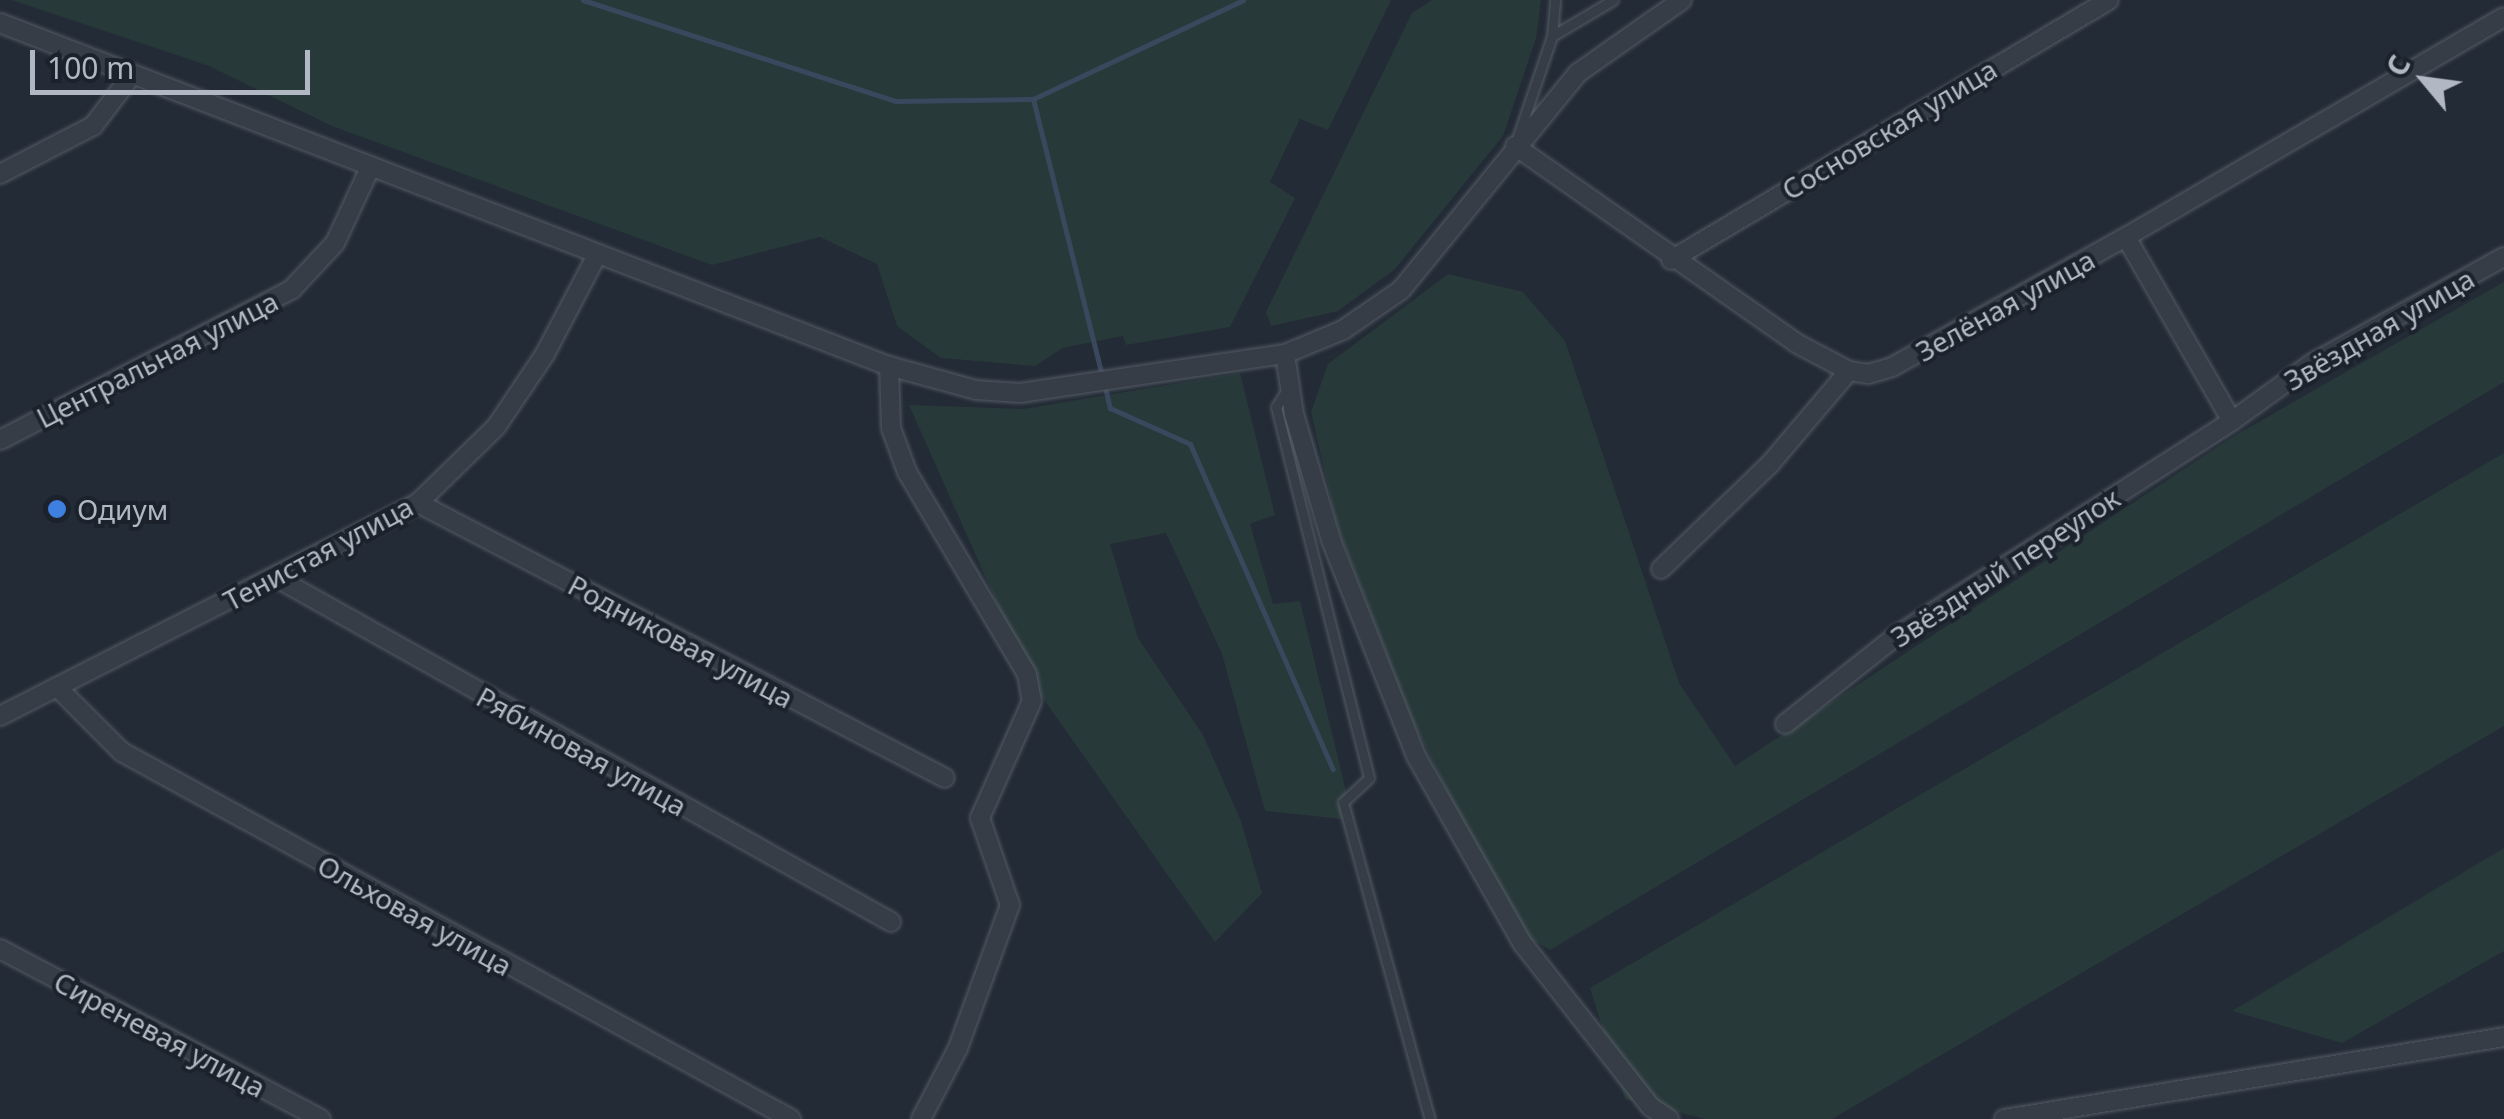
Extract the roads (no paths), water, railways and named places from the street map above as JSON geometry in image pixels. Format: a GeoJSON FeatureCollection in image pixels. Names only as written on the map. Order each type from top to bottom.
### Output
{"type":"FeatureCollection","features":[{"type":"Feature","properties":{"kind":"street"},"geometry":{"type":"LineString","coordinates":[[0,24],[596,257],[888,366],[976,390],[1073,388],[1285,354],[1343,330],[1400,290],[1578,73],[1682,0]]}},
{"type":"Feature","properties":{"kind":"street","name":"Сосновская улица"},"geometry":{"type":"LineString","coordinates":[[1671,260],[2110,0]]}},
{"type":"Feature","properties":{"kind":"street","name":"Зелёная улица"},"geometry":{"type":"LineString","coordinates":[[1849,371],[1892,368],[2504,17]]}},
{"type":"Feature","properties":{"kind":"street"},"geometry":{"type":"LineString","coordinates":[[0,174],[93,126],[132,76]]}},
{"type":"Feature","properties":{"kind":"street"},"geometry":{"type":"LineString","coordinates":[[1515,146],[1671,260],[1849,371],[1770,464],[1661,569]]}},
{"type":"Feature","properties":{"kind":"street","name":"Центральная улица"},"geometry":{"type":"LineString","coordinates":[[0,440],[292,289],[335,242],[368,170]]}},
{"type":"Feature","properties":{"kind":"street"},"geometry":{"type":"LineString","coordinates":[[2126,236],[2232,421]]}},
{"type":"Feature","properties":{"kind":"street","name":"Звёздная улица"},"geometry":{"type":"LineString","coordinates":[[2232,421],[2311,364],[2504,256]]}},
{"type":"Feature","properties":{"kind":"street","name":"Тенистая улица"},"geometry":{"type":"LineString","coordinates":[[0,716],[418,503],[496,427],[545,354],[596,257]]}},
{"type":"Feature","properties":{"kind":"street"},"geometry":{"type":"LineString","coordinates":[[1285,354],[1331,540],[1416,756],[1523,944],[1652,1107],[1669,1119]]}},
{"type":"Feature","properties":{"kind":"street"},"geometry":{"type":"LineString","coordinates":[[888,366],[890,428],[907,472],[1027,674],[1032,701],[980,818],[1010,905],[958,1048],[921,1119]]}},
{"type":"Feature","properties":{"kind":"street","name":"Звёздный переулок"},"geometry":{"type":"LineString","coordinates":[[1784,724],[1896,636],[2232,421]]}},
{"type":"Feature","properties":{"kind":"street","name":"Родниковая улица"},"geometry":{"type":"LineString","coordinates":[[418,503],[945,778]]}},
{"type":"Feature","properties":{"kind":"street","name":"Рябиновая улица"},"geometry":{"type":"LineString","coordinates":[[275,577],[891,922]]}},
{"type":"Feature","properties":{"kind":"street","name":"Ольховая улица"},"geometry":{"type":"LineString","coordinates":[[57,688],[122,752],[791,1119]]}},
{"type":"Feature","properties":{"kind":"street","name":"Сиреневая улица"},"geometry":{"type":"LineString","coordinates":[[0,949],[321,1119]]}},
{"type":"Feature","properties":{"kind":"street"},"geometry":{"type":"LineString","coordinates":[[2004,1119],[2504,1036]]}},
{"type":"Feature","properties":{"kind":"lane"},"geometry":{"type":"LineString","coordinates":[[1515,146],[1552,36],[1555,0]]}},
{"type":"Feature","properties":{"kind":"lane"},"geometry":{"type":"LineString","coordinates":[[1552,36],[1612,0]]}},
{"type":"Feature","properties":{"kind":"lane"},"geometry":{"type":"LineString","coordinates":[[1290,386],[1276,407],[1369,778],[1343,802],[1430,1119]]}},
{"type":"Feature","properties":{"kind":"waterway"},"geometry":{"type":"LineString","coordinates":[[583,0],[895,101],[1033,99],[1102,376]]}},
{"type":"Feature","properties":{"kind":"waterway"},"geometry":{"type":"LineString","coordinates":[[1033,99],[1243,0]]}},
{"type":"Feature","properties":{"kind":"waterway"},"geometry":{"type":"LineString","coordinates":[[1105,387],[1110,408],[1190,444],[1333,769]]}},
{"type":"Feature","properties":{"kind":"place","name":"Одиум"},"geometry":{"type":"Point","coordinates":[57,509]}}]}
